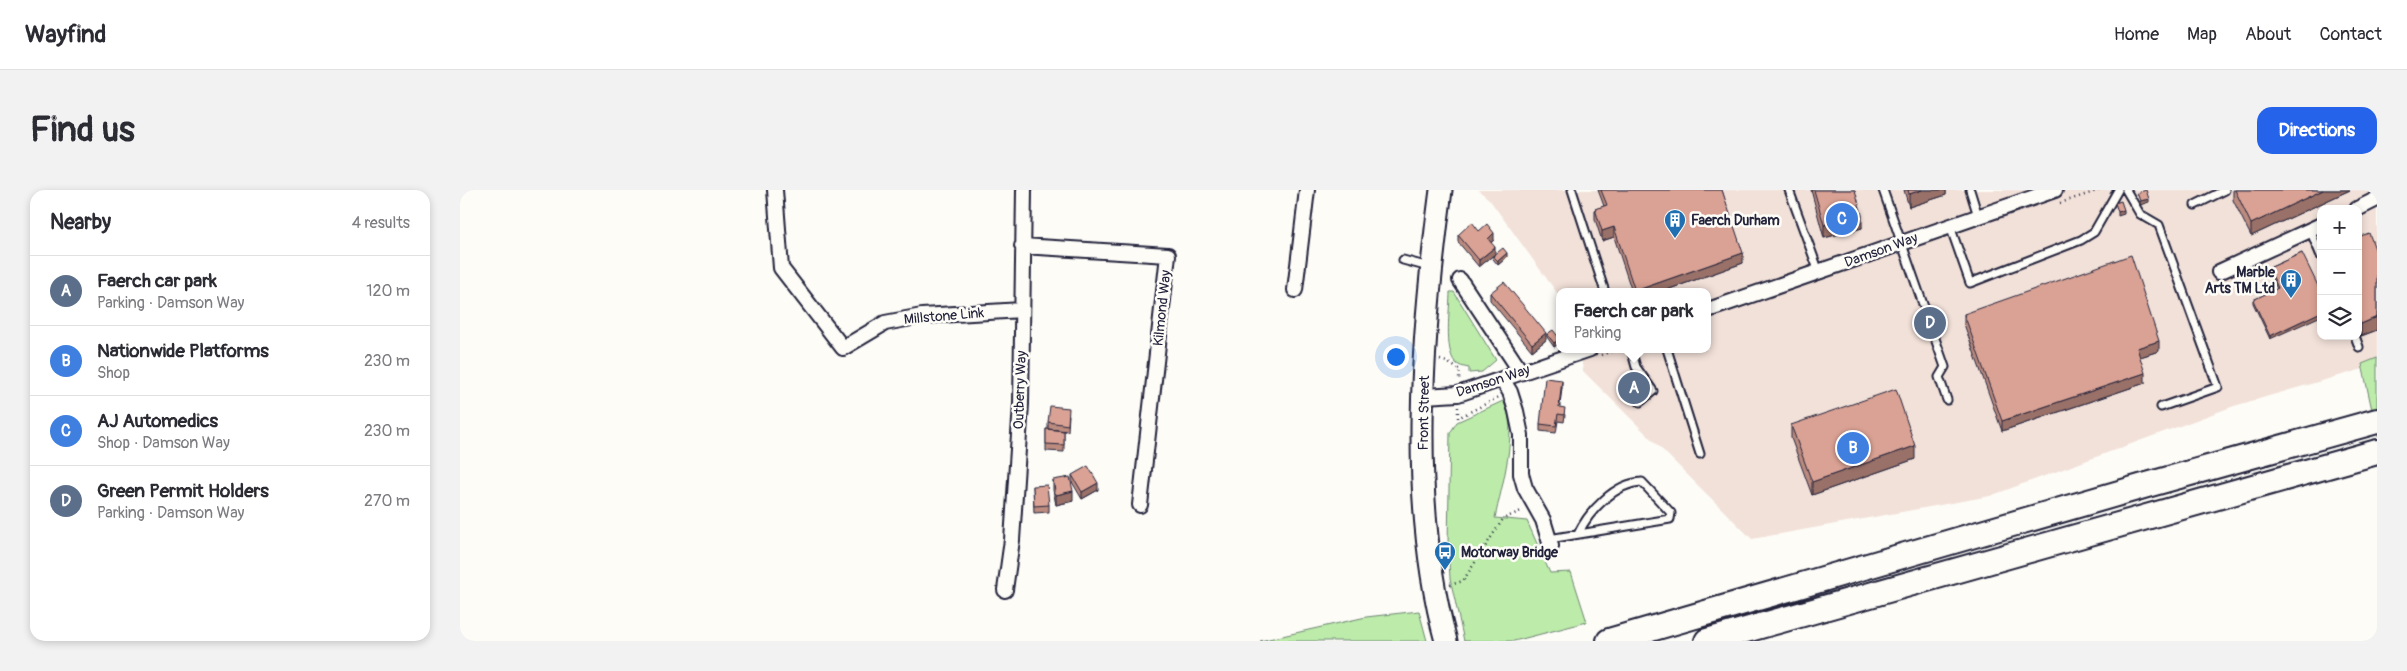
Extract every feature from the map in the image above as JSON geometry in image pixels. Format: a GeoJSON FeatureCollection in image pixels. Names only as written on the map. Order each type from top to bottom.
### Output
{"type":"FeatureCollection","features":[{"type":"Feature","properties":{"kind":"highway"},"geometry":{"type":"LineString","coordinates":[[1609,641],[2147,485],[2377,422]]}},
{"type":"Feature","properties":{"kind":"highway"},"geometry":{"type":"LineString","coordinates":[[1707,641],[2377,452]]}},
{"type":"Feature","properties":{"kind":"main road","name":"Front Street"},"geometry":{"type":"LineString","coordinates":[[1440,190],[1426,356],[1423,467],[1427,540],[1433,591],[1445,638]]}},
{"type":"Feature","properties":{"kind":"street","name":"Millstone Link"},"geometry":{"type":"LineString","coordinates":[[775,190],[780,268],[843,348],[885,323],[922,316],[1022,310]]}},
{"type":"Feature","properties":{"kind":"street","name":"Outberry Way"},"geometry":{"type":"LineString","coordinates":[[1006,590],[1012,540],[1021,404],[1024,190]]}},
{"type":"Feature","properties":{"kind":"street"},"geometry":{"type":"LineString","coordinates":[[1295,290],[1307,190]]}},
{"type":"Feature","properties":{"kind":"street","name":"Damson Way"},"geometry":{"type":"LineString","coordinates":[[1711,309],[2055,190]]}},
{"type":"Feature","properties":{"kind":"street"},"geometry":{"type":"LineString","coordinates":[[2362,207],[2377,200]]}},
{"type":"Feature","properties":{"kind":"street"},"geometry":{"type":"LineString","coordinates":[[2219,272],[2315,228]]}},
{"type":"Feature","properties":{"kind":"street","name":"Kilmond Way"},"geometry":{"type":"LineString","coordinates":[[1022,246],[1168,255],[1140,505]]}},
{"type":"Feature","properties":{"kind":"street"},"geometry":{"type":"LineString","coordinates":[[1460,280],[1521,372]]}},
{"type":"Feature","properties":{"kind":"street","name":"Damson Way"},"geometry":{"type":"LineString","coordinates":[[1424,396],[1458,394],[1521,372],[1591,354]]}},
{"type":"Feature","properties":{"kind":"street"},"geometry":{"type":"LineString","coordinates":[[1502,379],[1510,392],[1521,435],[1521,474],[1534,506],[1543,520],[1550,542]]}},
{"type":"Feature","properties":{"kind":"lane"},"geometry":{"type":"LineString","coordinates":[[1572,190],[1604,288]]}},
{"type":"Feature","properties":{"kind":"lane"},"geometry":{"type":"LineString","coordinates":[[1789,190],[1819,272]]}},
{"type":"Feature","properties":{"kind":"lane"},"geometry":{"type":"LineString","coordinates":[[1883,190],[1944,367],[1938,377],[1946,400]]}},
{"type":"Feature","properties":{"kind":"lane"},"geometry":{"type":"LineString","coordinates":[[1970,190],[1978,216]]}},
{"type":"Feature","properties":{"kind":"lane"},"geometry":{"type":"LineString","coordinates":[[1950,226],[1970,283],[2081,240],[2094,232],[2118,190]]}},
{"type":"Feature","properties":{"kind":"lane"},"geometry":{"type":"LineString","coordinates":[[2126,190],[2140,214],[2159,225],[2218,387],[2160,407]]}},
{"type":"Feature","properties":{"kind":"lane"},"geometry":{"type":"LineString","coordinates":[[2194,204],[2225,190]]}},
{"type":"Feature","properties":{"kind":"lane"},"geometry":{"type":"LineString","coordinates":[[2315,228],[2320,250]]}},
{"type":"Feature","properties":{"kind":"lane"},"geometry":{"type":"LineString","coordinates":[[1403,260],[1432,268]]}},
{"type":"Feature","properties":{"kind":"lane"},"geometry":{"type":"LineString","coordinates":[[2357,340],[2360,347]]}},
{"type":"Feature","properties":{"kind":"lane"},"geometry":{"type":"LineString","coordinates":[[1632,353],[1636,367],[1653,391],[1640,402]]}},
{"type":"Feature","properties":{"kind":"lane"},"geometry":{"type":"LineString","coordinates":[[1668,353],[1700,454]]}},
{"type":"Feature","properties":{"kind":"lane"},"geometry":{"type":"LineString","coordinates":[[1550,542],[1578,534],[1670,519],[1671,513],[1642,482],[1631,482],[1605,499],[1585,519],[1578,534]]}},
{"type":"Feature","properties":{"kind":"path"},"geometry":{"type":"LineString","coordinates":[[1426,356],[1447,362],[1460,370],[1458,418],[1510,392]]}},
{"type":"Feature","properties":{"kind":"path"},"geometry":{"type":"LineString","coordinates":[[1433,591],[1463,581],[1503,519],[1534,506]]}},
{"type":"Feature","properties":{"kind":"shaded area"},"geometry":{"type":"Polygon","coordinates":[[[1478,190],[2377,190],[2377,358],[2362,364],[2363,369],[2234,406],[1990,496],[1752,539],[1583,371],[1581,353],[1711,353],[1711,288],[1556,288],[1556,291],[1489,199],[1478,190]]]}},
{"type":"Feature","properties":{"kind":"green space"},"geometry":{"type":"Polygon","coordinates":[[[1450,292],[1454,292],[1496,360],[1482,372],[1469,373],[1469,368],[1455,362],[1452,356],[1449,339],[1450,292]]]}},
{"type":"Feature","properties":{"kind":"green space"},"geometry":{"type":"Polygon","coordinates":[[[2377,358],[2377,433],[2362,364],[2377,358]]]}},
{"type":"Feature","properties":{"kind":"green space"},"geometry":{"type":"Polygon","coordinates":[[[1503,401],[1508,413],[1510,442],[1495,518],[1527,521],[1550,573],[1571,572],[1587,622],[1514,641],[1464,641],[1450,578],[1448,545],[1450,433],[1457,422],[1503,401]]]}},
{"type":"Feature","properties":{"kind":"green space"},"geometry":{"type":"Polygon","coordinates":[[[1419,611],[1427,641],[1260,641],[1366,617],[1419,611]]]}},
{"type":"Feature","properties":{"kind":"building","name":"Faerch Durham"},"geometry":{"type":"Polygon","coordinates":[[[1601,190],[1722,190],[1743,253],[1644,288],[1634,288],[1614,227],[1602,231],[1595,209],[1607,205],[1601,190]]]}},
{"type":"Feature","properties":{"kind":"building"},"geometry":{"type":"Polygon","coordinates":[[[1814,190],[1855,190],[1862,215],[1824,225],[1814,190]]]}},
{"type":"Feature","properties":{"kind":"building"},"geometry":{"type":"Polygon","coordinates":[[[1908,190],[1922,190],[1909,194],[1908,190]]]}},
{"type":"Feature","properties":{"kind":"building"},"geometry":{"type":"Polygon","coordinates":[[[2146,190],[2149,199],[2140,201],[2137,193],[2146,190]]]}},
{"type":"Feature","properties":{"kind":"building"},"geometry":{"type":"Polygon","coordinates":[[[2235,190],[2323,190],[2251,224],[2235,190]]]}},
{"type":"Feature","properties":{"kind":"building"},"geometry":{"type":"Polygon","coordinates":[[[2121,201],[2124,210],[2118,212],[2115,203],[2121,201]]]}},
{"type":"Feature","properties":{"kind":"building"},"geometry":{"type":"Polygon","coordinates":[[[1472,222],[1479,231],[1487,224],[1494,233],[1488,239],[1495,247],[1479,260],[1458,235],[1472,222]]]}},
{"type":"Feature","properties":{"kind":"building"},"geometry":{"type":"Polygon","coordinates":[[[2369,233],[2377,254],[2377,317],[2362,324],[2362,250],[2362,236],[2369,233]]]}},
{"type":"Feature","properties":{"kind":"building"},"geometry":{"type":"Polygon","coordinates":[[[1503,248],[1507,253],[1498,261],[1493,256],[1503,248]]]}},
{"type":"Feature","properties":{"kind":"building","name":"Marble Arts TM Ltd"},"geometry":{"type":"Polygon","coordinates":[[[2302,253],[2317,284],[2317,314],[2270,336],[2253,300],[2278,288],[2269,268],[2302,253]]]}},
{"type":"Feature","properties":{"kind":"building"},"geometry":{"type":"Polygon","coordinates":[[[2131,255],[2159,341],[2137,348],[2145,373],[2002,421],[1964,314],[2131,255]]]}},
{"type":"Feature","properties":{"kind":"building"},"geometry":{"type":"Polygon","coordinates":[[[1504,282],[1546,333],[1532,344],[1490,293],[1504,282]]]}},
{"type":"Feature","properties":{"kind":"building"},"geometry":{"type":"Polygon","coordinates":[[[1553,330],[1556,334],[1556,342],[1554,343],[1547,334],[1553,330]]]}},
{"type":"Feature","properties":{"kind":"building"},"geometry":{"type":"Polygon","coordinates":[[[1545,378],[1562,380],[1559,407],[1565,408],[1564,415],[1558,414],[1556,426],[1540,424],[1545,378]]]}},
{"type":"Feature","properties":{"kind":"building"},"geometry":{"type":"Polygon","coordinates":[[[1896,389],[1915,446],[1812,482],[1791,425],[1896,389]]]}},
{"type":"Feature","properties":{"kind":"building"},"geometry":{"type":"Polygon","coordinates":[[[1050,406],[1069,408],[1068,425],[1048,422],[1050,406]]]}},
{"type":"Feature","properties":{"kind":"building"},"geometry":{"type":"Polygon","coordinates":[[[1046,429],[1064,431],[1064,445],[1046,444],[1046,429]]]}},
{"type":"Feature","properties":{"kind":"building"},"geometry":{"type":"Polygon","coordinates":[[[1088,466],[1098,483],[1082,492],[1072,475],[1088,466]]]}},
{"type":"Feature","properties":{"kind":"building"},"geometry":{"type":"Polygon","coordinates":[[[1070,477],[1073,491],[1056,495],[1053,480],[1070,477]]]}},
{"type":"Feature","properties":{"kind":"building"},"geometry":{"type":"Polygon","coordinates":[[[1047,485],[1049,505],[1034,506],[1033,486],[1047,485]]]}},
{"type":"Feature","properties":{"kind":"place","name":"AJ Automedics"},"geometry":{"type":"Point","coordinates":[1842,219]}},
{"type":"Feature","properties":{"kind":"place","name":"Faerch Durham"},"geometry":{"type":"Point","coordinates":[1675,239]}},
{"type":"Feature","properties":{"kind":"place","name":"Marble Arts TM Ltd"},"geometry":{"type":"Point","coordinates":[2291,299]}},
{"type":"Feature","properties":{"kind":"place","name":"Green Permit Holders"},"geometry":{"type":"Point","coordinates":[1930,323]}},
{"type":"Feature","properties":{"kind":"place","name":"Faerch car park"},"geometry":{"type":"Point","coordinates":[1634,388]}},
{"type":"Feature","properties":{"kind":"place","name":"Nationwide Platforms"},"geometry":{"type":"Point","coordinates":[1853,448]}},
{"type":"Feature","properties":{"kind":"place","name":"Motorway Bridge"},"geometry":{"type":"Point","coordinates":[1445,571]}}]}
